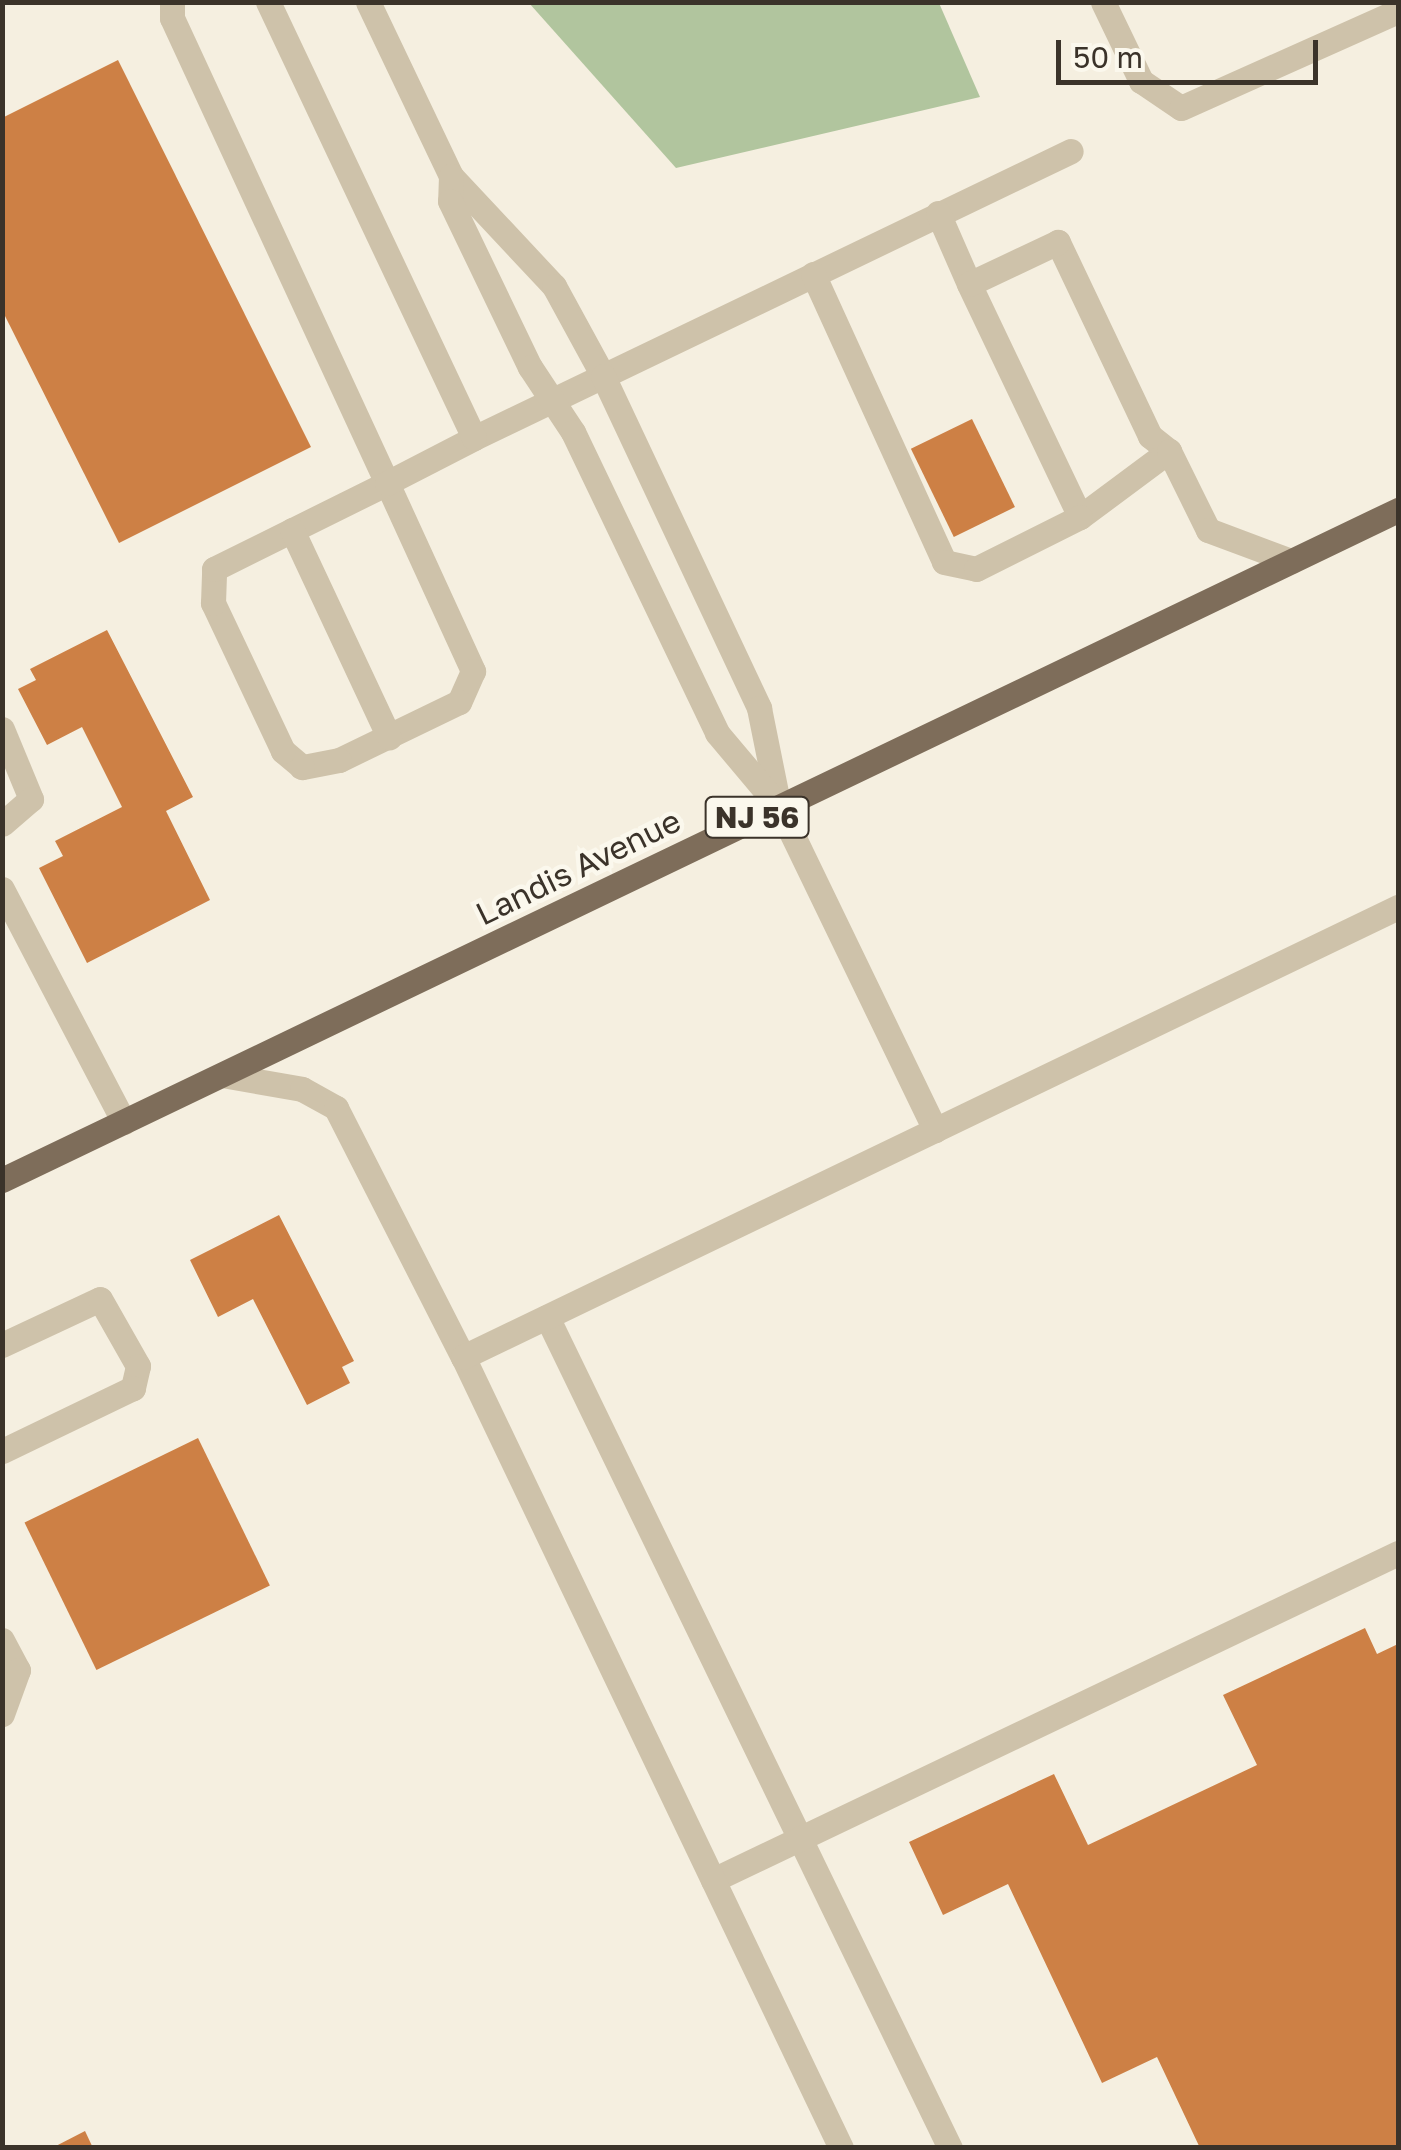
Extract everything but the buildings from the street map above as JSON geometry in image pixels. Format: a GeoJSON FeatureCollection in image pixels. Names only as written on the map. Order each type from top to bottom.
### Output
{"type":"FeatureCollection","features":[{"type":"Feature","properties":{"kind":"main road","name":"Landis Avenue"},"geometry":{"type":"LineString","coordinates":[[2,1180],[1398,510]]}},
{"type":"Feature","properties":{"kind":"lane"},"geometry":{"type":"LineString","coordinates":[[172,2],[387,483],[473,671],[460,702],[389,737],[302,767],[283,751],[214,604],[214,569],[387,483],[474,438],[1071,151]]}},
{"type":"Feature","properties":{"kind":"lane"},"geometry":{"type":"LineString","coordinates":[[268,2],[474,438]]}},
{"type":"Feature","properties":{"kind":"lane"},"geometry":{"type":"LineString","coordinates":[[368,2],[450,176],[554,286],[603,376],[759,708],[779,806],[936,1130]]}},
{"type":"Feature","properties":{"kind":"lane"},"geometry":{"type":"LineString","coordinates":[[1104,2],[1141,81],[1182,108],[1398,11]]}},
{"type":"Feature","properties":{"kind":"lane"},"geometry":{"type":"LineString","coordinates":[[450,176],[450,201],[717,733],[779,806]]}},
{"type":"Feature","properties":{"kind":"lane"},"geometry":{"type":"LineString","coordinates":[[938,214],[1080,517]]}},
{"type":"Feature","properties":{"kind":"lane"},"geometry":{"type":"LineString","coordinates":[[969,284],[1058,242],[1150,436],[1169,451],[1208,530],[1291,560]]}},
{"type":"Feature","properties":{"kind":"lane"},"geometry":{"type":"LineString","coordinates":[[814,274],[944,562],[976,569],[1080,517],[1169,451]]}},
{"type":"Feature","properties":{"kind":"lane"},"geometry":{"type":"LineString","coordinates":[[292,530],[389,737]]}},
{"type":"Feature","properties":{"kind":"lane"},"geometry":{"type":"LineString","coordinates":[[2,729],[31,785],[27,812],[2,824]]}},
{"type":"Feature","properties":{"kind":"lane"},"geometry":{"type":"LineString","coordinates":[[2,889],[124,1122]]}},
{"type":"Feature","properties":{"kind":"lane"},"geometry":{"type":"LineString","coordinates":[[463,1357],[1398,907]]}},
{"type":"Feature","properties":{"kind":"lane"},"geometry":{"type":"LineString","coordinates":[[222,1074],[302,1090],[336,1108],[463,1357],[841,2148]]}},
{"type":"Feature","properties":{"kind":"lane"},"geometry":{"type":"LineString","coordinates":[[2,1345],[100,1299],[138,1366],[133,1388],[2,1451]]}},
{"type":"Feature","properties":{"kind":"lane"},"geometry":{"type":"LineString","coordinates":[[547,1317],[950,2148]]}},
{"type":"Feature","properties":{"kind":"lane"},"geometry":{"type":"LineString","coordinates":[[713,1880],[1398,1553]]}},
{"type":"Feature","properties":{"kind":"lane"},"geometry":{"type":"LineString","coordinates":[[2,1640],[18,1670],[2,1714]]}},
{"type":"Feature","properties":{"kind":"green space"},"geometry":{"type":"Polygon","coordinates":[[[529,3],[939,3],[980,97],[676,168],[529,3]]]}}]}
